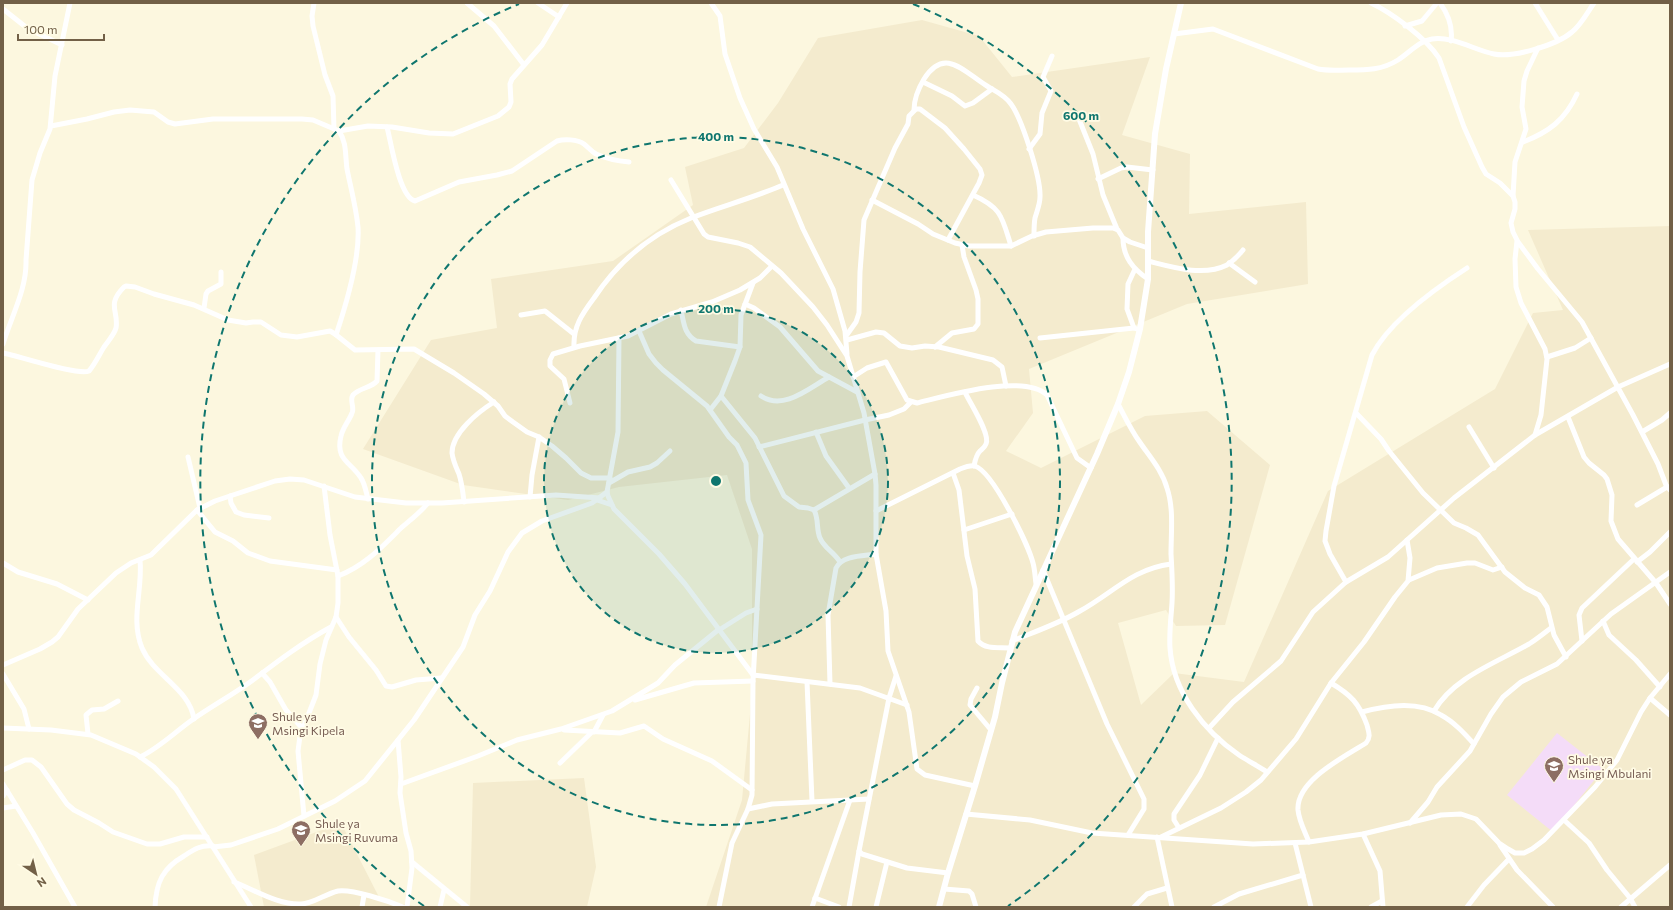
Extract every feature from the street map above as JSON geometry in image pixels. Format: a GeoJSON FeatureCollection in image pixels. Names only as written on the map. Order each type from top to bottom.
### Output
{"type":"FeatureCollection","features":[{"type":"Feature","properties":{"kind":"street"},"geometry":{"type":"LineString","coordinates":[[3,344],[24,281],[32,180],[36,164],[51,126],[54,86],[70,3]]}},
{"type":"Feature","properties":{"kind":"street"},"geometry":{"type":"LineString","coordinates":[[314,3],[312,16],[313,26],[325,76],[333,96],[337,130],[345,141],[347,168],[356,210],[358,245],[348,299],[336,335]]}},
{"type":"Feature","properties":{"kind":"street"},"geometry":{"type":"LineString","coordinates":[[468,3],[494,26],[524,65]]}},
{"type":"Feature","properties":{"kind":"street"},"geometry":{"type":"LineString","coordinates":[[538,3],[559,18]]}},
{"type":"Feature","properties":{"kind":"street"},"geometry":{"type":"LineString","coordinates":[[51,126],[114,112],[138,110],[155,113],[168,122],[175,124],[213,119],[302,119],[313,120],[337,130],[368,126],[429,133],[453,134],[498,116],[509,107],[511,102],[510,84],[512,78],[542,45],[567,3]]}},
{"type":"Feature","properties":{"kind":"street"},"geometry":{"type":"LineString","coordinates":[[711,3],[722,21],[725,54],[740,98],[754,128],[777,167],[783,185],[803,229],[833,290],[847,338],[847,356],[865,420],[875,474],[876,554],[886,611],[889,656],[907,705],[916,766],[920,772],[925,775],[975,786]]}},
{"type":"Feature","properties":{"kind":"street"},"geometry":{"type":"LineString","coordinates":[[940,907],[948,872],[991,730],[1011,644],[1036,584],[1091,468],[1118,404],[1148,279],[1148,248],[1155,134],[1181,3]]}},
{"type":"Feature","properties":{"kind":"street"},"geometry":{"type":"LineString","coordinates":[[1371,3],[1386,10],[1433,48],[1440,62],[1464,127],[1482,167],[1486,174],[1500,183],[1513,196]]}},
{"type":"Feature","properties":{"kind":"street"},"geometry":{"type":"LineString","coordinates":[[1405,26],[1422,21],[1438,3],[1448,19],[1452,33],[1451,41]]}},
{"type":"Feature","properties":{"kind":"street"},"geometry":{"type":"LineString","coordinates":[[1535,3],[1558,40]]}},
{"type":"Feature","properties":{"kind":"street"},"geometry":{"type":"LineString","coordinates":[[1174,34],[1213,29],[1326,70],[1369,70],[1382,68],[1396,61],[1425,41],[1436,39],[1451,41],[1494,54],[1510,55],[1538,48],[1568,36],[1576,28],[1594,3]]}},
{"type":"Feature","properties":{"kind":"street"},"geometry":{"type":"LineString","coordinates":[[3,9],[27,28],[62,45]]}},
{"type":"Feature","properties":{"kind":"street"},"geometry":{"type":"LineString","coordinates":[[1538,48],[1527,71],[1523,86],[1522,107],[1526,129],[1523,142],[1515,162],[1513,196],[1515,209],[1511,223],[1517,240],[1538,269],[1582,322],[1642,432],[1669,489],[1637,505]]}},
{"type":"Feature","properties":{"kind":"street"},"geometry":{"type":"LineString","coordinates":[[1029,149],[1040,134],[1042,113],[1051,91],[1043,77],[1052,56]]}},
{"type":"Feature","properties":{"kind":"street"},"geometry":{"type":"LineString","coordinates":[[847,338],[859,313],[862,234],[864,220],[895,148],[914,110],[914,104],[918,91],[933,67],[947,62],[956,64],[998,92],[1011,104],[1022,128],[1036,168],[1040,191],[1035,219],[1034,236]]}},
{"type":"Feature","properties":{"kind":"street"},"geometry":{"type":"LineString","coordinates":[[923,82],[952,96],[966,106],[973,103],[992,89]]}},
{"type":"Feature","properties":{"kind":"street"},"geometry":{"type":"LineString","coordinates":[[1523,142],[1549,130],[1565,114],[1577,94]]}},
{"type":"Feature","properties":{"kind":"street"},"geometry":{"type":"LineString","coordinates":[[914,110],[920,109],[945,128],[980,169],[982,175],[973,195],[948,240]]}},
{"type":"Feature","properties":{"kind":"street"},"geometry":{"type":"LineString","coordinates":[[1079,119],[1085,137],[1094,154],[1098,179],[1117,229],[1123,238],[1148,248]]}},
{"type":"Feature","properties":{"kind":"street"},"geometry":{"type":"LineString","coordinates":[[387,127],[400,178],[408,196],[415,201],[459,182],[512,171],[557,141],[562,140],[580,141],[604,158],[629,162]]}},
{"type":"Feature","properties":{"kind":"street"},"geometry":{"type":"LineString","coordinates":[[1098,179],[1121,168],[1127,167],[1153,170]]}},
{"type":"Feature","properties":{"kind":"street"},"geometry":{"type":"LineString","coordinates":[[671,180],[701,230],[708,237],[750,247],[789,281],[813,307],[828,325],[847,356]]}},
{"type":"Feature","properties":{"kind":"street"},"geometry":{"type":"LineString","coordinates":[[574,347],[574,334],[582,314],[616,269],[647,242],[670,228],[693,217],[758,196],[783,185]]}},
{"type":"Feature","properties":{"kind":"street"},"geometry":{"type":"LineString","coordinates":[[973,195],[986,201],[997,211],[1004,224],[1011,246]]}},
{"type":"Feature","properties":{"kind":"street"},"geometry":{"type":"LineString","coordinates":[[872,200],[918,224],[933,234],[962,245],[992,247],[1011,246],[1046,232],[1093,228],[1117,229]]}},
{"type":"Feature","properties":{"kind":"street"},"geometry":{"type":"LineString","coordinates":[[1123,238],[1126,257],[1135,269],[1148,279]]}},
{"type":"Feature","properties":{"kind":"street"},"geometry":{"type":"LineString","coordinates":[[1517,240],[1515,258],[1516,287],[1521,303],[1545,349],[1547,357],[1541,415],[1535,435]]}},
{"type":"Feature","properties":{"kind":"street"},"geometry":{"type":"LineString","coordinates":[[935,347],[952,333],[974,330],[978,324],[976,290],[964,257],[962,245]]}},
{"type":"Feature","properties":{"kind":"street"},"geometry":{"type":"LineString","coordinates":[[1148,261],[1177,269],[1197,270],[1218,268],[1229,263],[1244,250]]}},
{"type":"Feature","properties":{"kind":"street"},"geometry":{"type":"LineString","coordinates":[[1229,263],[1255,282]]}},
{"type":"Feature","properties":{"kind":"street"},"geometry":{"type":"LineString","coordinates":[[570,403],[564,379],[550,366],[550,360],[553,354],[574,347],[619,338],[638,331],[681,310],[712,302],[753,283],[772,266]]}},
{"type":"Feature","properties":{"kind":"street"},"geometry":{"type":"LineString","coordinates":[[1346,582],[1330,554],[1325,541],[1326,531],[1334,486],[1356,413],[1369,362],[1377,346],[1418,304],[1467,268]]}},
{"type":"Feature","properties":{"kind":"street"},"geometry":{"type":"LineString","coordinates":[[1135,269],[1128,284],[1126,309],[1137,329]]}},
{"type":"Feature","properties":{"kind":"street"},"geometry":{"type":"LineString","coordinates":[[204,308],[206,294],[208,291],[221,284],[221,272]]}},
{"type":"Feature","properties":{"kind":"street"},"geometry":{"type":"LineString","coordinates":[[710,410],[721,396],[740,347],[741,315],[753,283]]}},
{"type":"Feature","properties":{"kind":"street"},"geometry":{"type":"LineString","coordinates":[[3,353],[71,371],[84,373],[89,372],[103,347],[114,333],[116,320],[113,305],[118,293],[126,286],[134,287],[204,308],[232,321],[246,324],[261,322],[281,335],[297,337],[330,331],[355,350],[414,349],[454,373],[494,402],[513,422],[556,449],[590,478],[609,480],[628,472],[650,467],[657,463],[670,451]]}},
{"type":"Feature","properties":{"kind":"street"},"geometry":{"type":"LineString","coordinates":[[745,304],[762,314],[780,328],[818,371],[857,392]]}},
{"type":"Feature","properties":{"kind":"street"},"geometry":{"type":"LineString","coordinates":[[681,310],[684,328],[692,339],[696,341],[740,347]]}},
{"type":"Feature","properties":{"kind":"street"},"geometry":{"type":"LineString","coordinates":[[521,315],[545,311],[574,334]]}},
{"type":"Feature","properties":{"kind":"street"},"geometry":{"type":"LineString","coordinates":[[1040,338],[1137,329]]}},
{"type":"Feature","properties":{"kind":"street"},"geometry":{"type":"LineString","coordinates":[[638,331],[649,354],[659,367],[710,410],[729,437],[737,445],[746,463],[748,500],[761,535],[753,675],[752,790],[748,809],[732,843],[718,907]]}},
{"type":"Feature","properties":{"kind":"street"},"geometry":{"type":"LineString","coordinates":[[847,338],[876,332],[884,333],[900,346],[912,348],[925,346],[935,347],[993,360],[1002,367],[1006,386]]}},
{"type":"Feature","properties":{"kind":"street"},"geometry":{"type":"LineString","coordinates":[[619,338],[618,432],[607,492],[612,505],[624,520],[659,554],[685,584],[719,630],[741,656],[753,675]]}},
{"type":"Feature","properties":{"kind":"street"},"geometry":{"type":"LineString","coordinates":[[1547,357],[1575,348],[1591,338]]}},
{"type":"Feature","properties":{"kind":"street"},"geometry":{"type":"LineString","coordinates":[[368,499],[361,477],[348,464],[341,452],[341,437],[353,412],[351,400],[354,394],[374,385],[377,381],[378,350]]}},
{"type":"Feature","properties":{"kind":"street"},"geometry":{"type":"LineString","coordinates":[[852,376],[867,368],[886,362],[904,396],[910,402],[917,403],[965,392],[1006,386],[1034,387],[1042,390],[1047,395],[1077,458],[1091,468]]}},
{"type":"Feature","properties":{"kind":"street"},"geometry":{"type":"LineString","coordinates":[[1209,728],[1233,702],[1281,661],[1313,612],[1346,582],[1384,560],[1440,510],[1535,435],[1618,387],[1670,364]]}},
{"type":"Feature","properties":{"kind":"street"},"geometry":{"type":"LineString","coordinates":[[761,396],[767,400],[777,402],[786,400],[829,376]]}},
{"type":"Feature","properties":{"kind":"street"},"geometry":{"type":"LineString","coordinates":[[965,392],[980,420],[987,440],[986,444],[975,459],[974,466]]}},
{"type":"Feature","properties":{"kind":"street"},"geometry":{"type":"LineString","coordinates":[[721,396],[743,422],[759,447],[784,496],[799,507],[814,510],[817,517],[820,538],[824,545],[835,554],[840,562]]}},
{"type":"Feature","properties":{"kind":"street"},"geometry":{"type":"LineString","coordinates":[[464,502],[459,475],[452,455],[453,445],[455,439],[471,420],[494,402]]}},
{"type":"Feature","properties":{"kind":"street"},"geometry":{"type":"LineString","coordinates":[[759,447],[894,414],[904,409],[910,402]]}},
{"type":"Feature","properties":{"kind":"street"},"geometry":{"type":"LineString","coordinates":[[1118,404],[1138,440],[1156,464],[1167,487],[1171,507],[1172,600],[1169,632],[1172,666],[1180,688],[1190,705],[1218,738],[1239,755],[1267,772]]}},
{"type":"Feature","properties":{"kind":"street"},"geometry":{"type":"LineString","coordinates":[[1356,413],[1381,439],[1394,458],[1423,493],[1454,523],[1478,535],[1511,577],[1541,598],[1547,607],[1551,628],[1556,642],[1566,657]]}},
{"type":"Feature","properties":{"kind":"street"},"geometry":{"type":"LineString","coordinates":[[1642,432],[1662,420],[1670,413]]}},
{"type":"Feature","properties":{"kind":"street"},"geometry":{"type":"LineString","coordinates":[[1568,417],[1584,457],[1607,479],[1612,495],[1611,521],[1614,531],[1626,550],[1656,583],[1670,604]]}},
{"type":"Feature","properties":{"kind":"street"},"geometry":{"type":"LineString","coordinates":[[1469,427],[1494,468]]}},
{"type":"Feature","properties":{"kind":"street"},"geometry":{"type":"LineString","coordinates":[[816,432],[826,456],[849,488]]}},
{"type":"Feature","properties":{"kind":"street"},"geometry":{"type":"LineString","coordinates":[[530,497],[532,475],[539,437]]}},
{"type":"Feature","properties":{"kind":"street"},"geometry":{"type":"LineString","coordinates":[[188,456],[199,509],[215,532],[233,541],[248,553],[270,561],[337,570]]}},
{"type":"Feature","properties":{"kind":"street"},"geometry":{"type":"LineString","coordinates":[[876,511],[911,492],[964,468],[974,466],[979,468],[1012,514],[1031,555],[1034,565],[1036,584]]}},
{"type":"Feature","properties":{"kind":"street"},"geometry":{"type":"LineString","coordinates":[[953,473],[959,490],[967,556],[975,589],[978,641],[982,646],[989,647],[1011,644],[1081,611],[1139,572],[1158,566],[1171,564]]}},
{"type":"Feature","properties":{"kind":"street"},"geometry":{"type":"LineString","coordinates":[[814,510],[875,474]]}},
{"type":"Feature","properties":{"kind":"street"},"geometry":{"type":"LineString","coordinates":[[3,665],[40,649],[52,642],[88,600],[125,566],[151,555],[199,509],[215,501],[275,481],[290,479],[304,480],[355,497],[406,503],[464,502],[556,495],[599,499],[612,505]]}},
{"type":"Feature","properties":{"kind":"street"},"geometry":{"type":"LineString","coordinates":[[304,816],[298,751],[303,729],[316,695],[319,665],[331,627],[336,617],[338,603],[338,576],[330,535],[324,486]]}},
{"type":"Feature","properties":{"kind":"street"},"geometry":{"type":"LineString","coordinates":[[155,907],[157,889],[165,870],[172,863],[194,849],[200,846],[224,847],[251,840],[278,829],[334,801],[365,781],[414,720],[463,647],[475,615],[490,591],[508,552],[522,533],[542,521],[576,510],[599,499],[607,492]]}},
{"type":"Feature","properties":{"kind":"street"},"geometry":{"type":"LineString","coordinates":[[230,496],[231,503],[236,512],[244,515],[269,518]]}},
{"type":"Feature","properties":{"kind":"street"},"geometry":{"type":"LineString","coordinates":[[338,576],[370,558],[405,525],[417,516],[428,503]]}},
{"type":"Feature","properties":{"kind":"street"},"geometry":{"type":"LineString","coordinates":[[964,530],[1012,514]]}},
{"type":"Feature","properties":{"kind":"street"},"geometry":{"type":"LineString","coordinates":[[1582,641],[1579,615],[1582,608],[1636,560],[1650,552],[1670,532]]}},
{"type":"Feature","properties":{"kind":"street"},"geometry":{"type":"LineString","coordinates":[[1159,837],[1232,801],[1260,780],[1267,772],[1300,732],[1331,683],[1364,642],[1409,580],[1410,558],[1407,540]]}},
{"type":"Feature","properties":{"kind":"street"},"geometry":{"type":"LineString","coordinates":[[830,684],[828,615],[836,568],[840,562],[856,557],[876,554]]}},
{"type":"Feature","properties":{"kind":"street"},"geometry":{"type":"LineString","coordinates":[[140,560],[141,579],[136,617],[138,638],[148,659],[170,683],[183,694],[192,710],[194,719]]}},
{"type":"Feature","properties":{"kind":"street"},"geometry":{"type":"LineString","coordinates":[[3,563],[18,572],[57,584],[88,600]]}},
{"type":"Feature","properties":{"kind":"street"},"geometry":{"type":"LineString","coordinates":[[1409,580],[1424,575],[1437,568],[1468,563],[1474,563],[1493,570],[1502,567]]}},
{"type":"Feature","properties":{"kind":"street"},"geometry":{"type":"LineString","coordinates":[[1043,570],[1107,724],[1144,799],[1144,809],[1128,835]]}},
{"type":"Feature","properties":{"kind":"street"},"geometry":{"type":"LineString","coordinates":[[1410,823],[1428,802],[1437,787],[1461,761],[1474,744],[1491,714],[1507,694],[1522,682],[1557,664],[1603,620],[1670,572]]}},
{"type":"Feature","properties":{"kind":"street"},"geometry":{"type":"LineString","coordinates":[[401,784],[517,740],[561,729],[603,715],[629,702],[658,683],[675,665],[719,630],[746,613],[757,609]]}},
{"type":"Feature","properties":{"kind":"street"},"geometry":{"type":"LineString","coordinates":[[336,617],[349,637],[388,687],[416,680],[441,678]]}},
{"type":"Feature","properties":{"kind":"street"},"geometry":{"type":"LineString","coordinates":[[1603,620],[1609,635],[1636,660],[1660,686]]}},
{"type":"Feature","properties":{"kind":"street"},"geometry":{"type":"LineString","coordinates":[[140,757],[160,745],[194,719],[316,635],[331,627]]}},
{"type":"Feature","properties":{"kind":"street"},"geometry":{"type":"LineString","coordinates":[[1434,711],[1449,692],[1462,682],[1529,644],[1551,628]]}},
{"type":"Feature","properties":{"kind":"street"},"geometry":{"type":"LineString","coordinates":[[262,673],[270,682],[286,710],[303,729]]}},
{"type":"Feature","properties":{"kind":"street"},"geometry":{"type":"LineString","coordinates":[[3,674],[24,709],[29,729]]}},
{"type":"Feature","properties":{"kind":"street"},"geometry":{"type":"LineString","coordinates":[[1499,843],[1515,853],[1529,852],[1544,840],[1595,787],[1616,760],[1627,742],[1641,712],[1650,698],[1670,674]]}},
{"type":"Feature","properties":{"kind":"street"},"geometry":{"type":"LineString","coordinates":[[753,675],[860,688],[907,705]]}},
{"type":"Feature","properties":{"kind":"street"},"geometry":{"type":"LineString","coordinates":[[849,907],[889,698],[896,676]]}},
{"type":"Feature","properties":{"kind":"street"},"geometry":{"type":"LineString","coordinates":[[629,702],[694,683],[753,681]]}},
{"type":"Feature","properties":{"kind":"street"},"geometry":{"type":"LineString","coordinates":[[807,682],[812,802]]}},
{"type":"Feature","properties":{"kind":"street"},"geometry":{"type":"LineString","coordinates":[[1309,842],[1298,810],[1300,798],[1306,788],[1325,768],[1366,743],[1370,738],[1362,712],[1356,703],[1341,689],[1331,683]]}},
{"type":"Feature","properties":{"kind":"street"},"geometry":{"type":"LineString","coordinates":[[977,688],[970,704],[991,730]]}},
{"type":"Feature","properties":{"kind":"street"},"geometry":{"type":"LineString","coordinates":[[1650,698],[1670,715]]}},
{"type":"Feature","properties":{"kind":"street"},"geometry":{"type":"LineString","coordinates":[[88,734],[86,715],[89,712],[104,709],[118,701]]}},
{"type":"Feature","properties":{"kind":"street"},"geometry":{"type":"LineString","coordinates":[[1362,712],[1388,706],[1420,707],[1440,714],[1454,724],[1474,744]]}},
{"type":"Feature","properties":{"kind":"street"},"geometry":{"type":"LineString","coordinates":[[560,763],[593,732],[603,715]]}},
{"type":"Feature","properties":{"kind":"street"},"geometry":{"type":"LineString","coordinates":[[561,729],[620,733],[644,726],[663,739],[712,761],[752,790]]}},
{"type":"Feature","properties":{"kind":"street"},"geometry":{"type":"LineString","coordinates":[[3,728],[88,734],[140,757],[154,767],[176,789],[251,907]]}},
{"type":"Feature","properties":{"kind":"street"},"geometry":{"type":"LineString","coordinates":[[1178,828],[1174,820],[1174,814],[1200,775],[1218,738]]}},
{"type":"Feature","properties":{"kind":"street"},"geometry":{"type":"LineString","coordinates":[[398,740],[401,768],[400,793],[406,833],[412,851],[407,907]]}},
{"type":"Feature","properties":{"kind":"street"},"geometry":{"type":"LineString","coordinates":[[3,770],[24,760],[32,760],[41,767],[62,798],[74,810],[113,832],[132,840],[147,844],[160,844],[184,838],[207,837]]}},
{"type":"Feature","properties":{"kind":"street"},"geometry":{"type":"LineString","coordinates":[[3,784],[75,907]]}},
{"type":"Feature","properties":{"kind":"street"},"geometry":{"type":"LineString","coordinates":[[3,796],[7,790]]}},
{"type":"Feature","properties":{"kind":"street"},"geometry":{"type":"LineString","coordinates":[[748,809],[766,804],[869,799]]}},
{"type":"Feature","properties":{"kind":"street"},"geometry":{"type":"LineString","coordinates":[[812,907],[850,800]]}},
{"type":"Feature","properties":{"kind":"street"},"geometry":{"type":"LineString","coordinates":[[3,808],[16,806]]}},
{"type":"Feature","properties":{"kind":"street"},"geometry":{"type":"LineString","coordinates":[[966,814],[1030,820],[1092,833],[1253,844],[1309,842],[1363,834],[1448,814],[1470,816],[1481,824],[1499,843],[1517,870],[1553,907]]}},
{"type":"Feature","properties":{"kind":"street"},"geometry":{"type":"LineString","coordinates":[[1564,820],[1589,843],[1606,870],[1630,898],[1635,907]]}},
{"type":"Feature","properties":{"kind":"street"},"geometry":{"type":"LineString","coordinates":[[1363,834],[1379,868],[1383,907]]}},
{"type":"Feature","properties":{"kind":"street"},"geometry":{"type":"LineString","coordinates":[[1159,837],[1167,888],[1172,907]]}},
{"type":"Feature","properties":{"kind":"street"},"geometry":{"type":"LineString","coordinates":[[1295,843],[1311,907]]}},
{"type":"Feature","properties":{"kind":"street"},"geometry":{"type":"LineString","coordinates":[[859,851],[907,868],[948,872]]}},
{"type":"Feature","properties":{"kind":"street"},"geometry":{"type":"LineString","coordinates":[[1467,907],[1484,885],[1509,859]]}},
{"type":"Feature","properties":{"kind":"street"},"geometry":{"type":"LineString","coordinates":[[412,862],[444,890],[467,907]]}},
{"type":"Feature","properties":{"kind":"street"},"geometry":{"type":"LineString","coordinates":[[876,907],[887,862]]}},
{"type":"Feature","properties":{"kind":"street"},"geometry":{"type":"LineString","coordinates":[[1621,907],[1670,865]]}},
{"type":"Feature","properties":{"kind":"street"},"geometry":{"type":"LineString","coordinates":[[1214,907],[1253,889],[1303,875]]}},
{"type":"Feature","properties":{"kind":"street"},"geometry":{"type":"LineString","coordinates":[[234,881],[294,905],[311,904],[338,891],[349,891],[385,900],[403,907]]}},
{"type":"Feature","properties":{"kind":"street"},"geometry":{"type":"LineString","coordinates":[[1134,907],[1147,894],[1167,888]]}},
{"type":"Feature","properties":{"kind":"street"},"geometry":{"type":"LineString","coordinates":[[944,889],[969,892],[972,894],[976,907]]}},
{"type":"Feature","properties":{"kind":"street"},"geometry":{"type":"LineString","coordinates":[[440,907],[444,890]]}},
{"type":"Feature","properties":{"kind":"street"},"geometry":{"type":"LineString","coordinates":[[362,907],[364,895]]}},
{"type":"Feature","properties":{"kind":"street"},"geometry":{"type":"LineString","coordinates":[[815,898],[839,907]]}},
{"type":"Feature","properties":{"kind":"street"},"geometry":{"type":"LineString","coordinates":[[1371,907],[1382,901]]}},
{"type":"Feature","properties":{"kind":"shaded area"},"geometry":{"type":"Polygon","coordinates":[[[922,20],[979,36],[1012,77],[1150,57],[1122,135],[1190,154],[1189,214],[1306,202],[1308,284],[1187,304],[1029,369],[1033,413],[1006,451],[1041,468],[1145,416],[1207,411],[1270,465],[1225,625],[1176,626],[1166,610],[1118,623],[1141,705],[1174,673],[1244,682],[1328,491],[1495,389],[1533,313],[1563,310],[1528,230],[1670,226],[1670,907],[706,907],[742,800],[752,693],[752,549],[727,475],[619,487],[568,500],[463,485],[363,449],[431,340],[497,328],[491,279],[613,261],[693,205],[685,167],[744,148],[778,103],[818,38],[922,20]]]}},
{"type":"Feature","properties":{"kind":"shaded area"},"geometry":{"type":"Polygon","coordinates":[[[1557,733],[1603,769],[1553,832],[1507,795],[1557,733]]]}},
{"type":"Feature","properties":{"kind":"shaded area"},"geometry":{"type":"Polygon","coordinates":[[[584,778],[596,867],[587,907],[470,907],[473,783],[584,778]]]}},
{"type":"Feature","properties":{"kind":"shaded area"},"geometry":{"type":"Polygon","coordinates":[[[341,823],[381,901],[421,907],[264,907],[254,855],[341,823]]]}},
{"type":"Feature","properties":{"kind":"place","name":"Shule ya Msingi Kipela"},"geometry":{"type":"Point","coordinates":[258,740]}},
{"type":"Feature","properties":{"kind":"place","name":"Shule ya Msingi Mbulani"},"geometry":{"type":"Point","coordinates":[1554,783]}},
{"type":"Feature","properties":{"kind":"place","name":"Shule ya Msingi Ruvuma"},"geometry":{"type":"Point","coordinates":[301,847]}}]}
